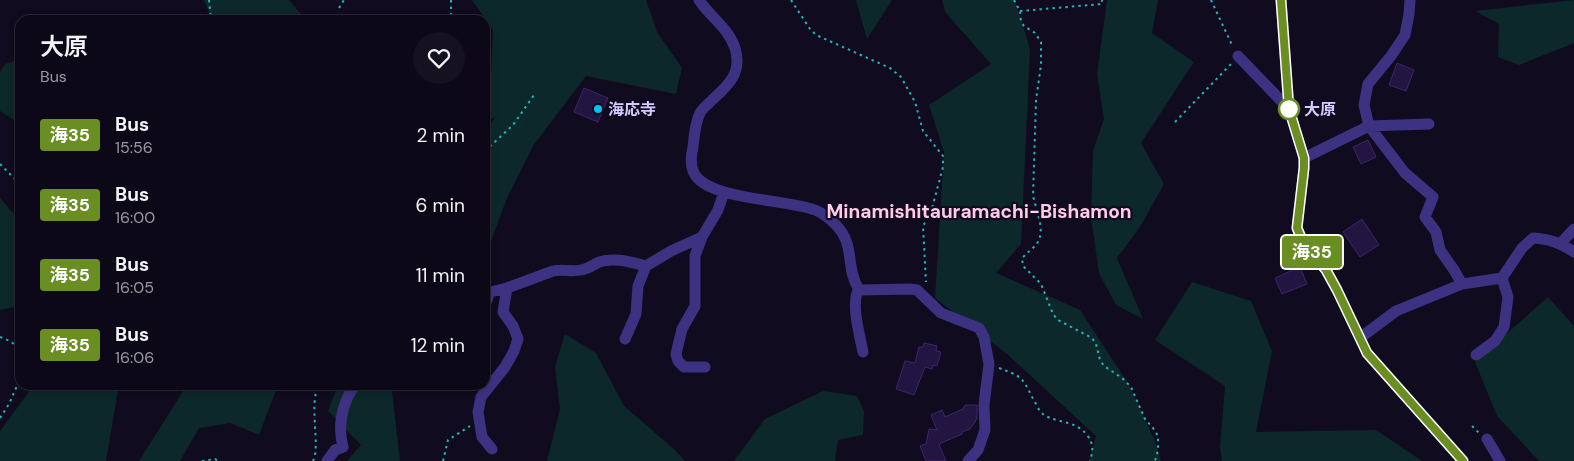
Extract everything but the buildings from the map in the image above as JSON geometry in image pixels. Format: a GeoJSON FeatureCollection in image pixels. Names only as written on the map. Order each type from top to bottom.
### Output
{"type":"FeatureCollection","features":[{"type":"Feature","properties":{"kind":"street"},"geometry":{"type":"LineString","coordinates":[[699,0],[706,11],[728,33],[737,60],[735,72],[730,82],[700,113],[692,154],[692,166],[696,176],[707,185],[724,192],[803,206],[822,214],[835,224],[845,237],[856,287],[859,289],[917,290],[941,313],[979,328],[984,337],[989,364],[984,405],[985,430],[978,450],[968,461]]}},
{"type":"Feature","properties":{"kind":"street"},"geometry":{"type":"LineString","coordinates":[[1281,0],[1289,109],[1304,158],[1297,228],[1303,242],[1326,270],[1367,353],[1463,461]]}},
{"type":"Feature","properties":{"kind":"street"},"geometry":{"type":"LineString","coordinates":[[1410,0],[1410,14],[1405,35],[1392,56],[1368,84],[1364,105],[1369,126],[1405,172],[1433,197],[1425,217],[1436,232],[1440,250],[1462,284]]}},
{"type":"Feature","properties":{"kind":"street"},"geometry":{"type":"LineString","coordinates":[[1238,56],[1289,109]]}},
{"type":"Feature","properties":{"kind":"street"},"geometry":{"type":"LineString","coordinates":[[1304,158],[1369,126],[1429,124]]}},
{"type":"Feature","properties":{"kind":"street"},"geometry":{"type":"LineString","coordinates":[[705,367],[684,366],[678,361],[676,354],[682,329],[695,306],[694,256],[702,237],[718,210],[724,192]]}},
{"type":"Feature","properties":{"kind":"street"},"geometry":{"type":"LineString","coordinates":[[1561,244],[1574,229]]}},
{"type":"Feature","properties":{"kind":"street"},"geometry":{"type":"LineString","coordinates":[[625,339],[636,314],[638,286],[646,266],[702,237]]}},
{"type":"Feature","properties":{"kind":"street"},"geometry":{"type":"LineString","coordinates":[[1360,338],[1396,311],[1462,284],[1502,278],[1522,248],[1533,238],[1548,239],[1574,252]]}},
{"type":"Feature","properties":{"kind":"street"},"geometry":{"type":"LineString","coordinates":[[490,292],[507,288],[553,271],[579,271],[598,263],[616,259],[646,266]]}},
{"type":"Feature","properties":{"kind":"street"},"geometry":{"type":"LineString","coordinates":[[1476,355],[1495,341],[1504,327],[1508,297],[1502,278]]}},
{"type":"Feature","properties":{"kind":"street"},"geometry":{"type":"LineString","coordinates":[[490,387],[505,368],[518,338],[513,326],[503,312],[507,288]]}},
{"type":"Feature","properties":{"kind":"street"},"geometry":{"type":"LineString","coordinates":[[859,289],[856,294],[855,305],[863,352]]}},
{"type":"Feature","properties":{"kind":"street"},"geometry":{"type":"LineString","coordinates":[[327,461],[335,450],[343,447],[340,433],[344,411],[351,390]]}},
{"type":"Feature","properties":{"kind":"street"},"geometry":{"type":"LineString","coordinates":[[488,390],[482,397],[478,412],[482,437],[492,449]]}},
{"type":"Feature","properties":{"kind":"street"},"geometry":{"type":"LineString","coordinates":[[1487,439],[1500,461]]}},
{"type":"Feature","properties":{"kind":"path"},"geometry":{"type":"LineString","coordinates":[[209,0],[210,15]]}},
{"type":"Feature","properties":{"kind":"path"},"geometry":{"type":"LineString","coordinates":[[339,8],[344,0]]}},
{"type":"Feature","properties":{"kind":"path"},"geometry":{"type":"LineString","coordinates":[[451,0],[452,15]]}},
{"type":"Feature","properties":{"kind":"path"},"geometry":{"type":"LineString","coordinates":[[791,0],[810,29],[816,34],[890,68],[902,77],[915,102],[923,131],[943,156],[943,167],[931,212],[923,226],[926,276],[925,297]]}},
{"type":"Feature","properties":{"kind":"path"},"geometry":{"type":"LineString","coordinates":[[1014,0],[1020,11],[1021,21],[1024,26],[1035,34],[1041,42],[1041,65],[1036,100],[1033,196],[1041,234],[1037,244],[1022,258],[1023,266],[1041,284],[1053,314],[1058,320],[1092,338],[1104,366],[1122,378],[1131,387],[1145,420],[1158,436],[1158,450],[1155,461]]}},
{"type":"Feature","properties":{"kind":"path"},"geometry":{"type":"LineString","coordinates":[[1020,11],[1102,4],[1102,0]]}},
{"type":"Feature","properties":{"kind":"path"},"geometry":{"type":"LineString","coordinates":[[1175,122],[1238,56],[1211,0]]}},
{"type":"Feature","properties":{"kind":"path"},"geometry":{"type":"LineString","coordinates":[[490,146],[513,125],[534,95]]}},
{"type":"Feature","properties":{"kind":"path"},"geometry":{"type":"LineString","coordinates":[[0,164],[15,179]]}},
{"type":"Feature","properties":{"kind":"path"},"geometry":{"type":"LineString","coordinates":[[0,337],[15,345]]}},
{"type":"Feature","properties":{"kind":"path"},"geometry":{"type":"LineString","coordinates":[[989,364],[1019,376],[1026,383],[1039,410],[1045,416],[1082,428],[1091,440],[1093,450],[1090,461]]}},
{"type":"Feature","properties":{"kind":"path"},"geometry":{"type":"LineString","coordinates":[[0,418],[10,404],[16,390]]}},
{"type":"Feature","properties":{"kind":"path"},"geometry":{"type":"LineString","coordinates":[[313,461],[315,456],[314,427],[317,390]]}},
{"type":"Feature","properties":{"kind":"path"},"geometry":{"type":"LineString","coordinates":[[443,461],[448,440],[480,420]]}},
{"type":"Feature","properties":{"kind":"path"},"geometry":{"type":"LineString","coordinates":[[202,461],[215,459],[218,461]]}},
{"type":"Feature","properties":{"kind":"green space"},"geometry":{"type":"Polygon","coordinates":[[[204,0],[289,0],[302,15],[210,15],[204,0]]]}},
{"type":"Feature","properties":{"kind":"green space"},"geometry":{"type":"Polygon","coordinates":[[[472,0],[646,0],[657,32],[682,68],[676,94],[586,76],[533,146],[507,198],[490,244],[490,126],[495,117],[490,119],[490,72],[493,30],[490,26],[490,15],[482,15],[472,0]]]}},
{"type":"Feature","properties":{"kind":"green space"},"geometry":{"type":"Polygon","coordinates":[[[856,0],[892,0],[867,39],[856,0]]]}},
{"type":"Feature","properties":{"kind":"green space"},"geometry":{"type":"Polygon","coordinates":[[[942,0],[1015,0],[1030,49],[1021,244],[996,273],[1080,310],[1128,383],[1155,441],[1161,461],[1089,461],[1096,436],[1007,354],[935,298],[944,152],[929,105],[991,64],[945,12],[942,0]]]}},
{"type":"Feature","properties":{"kind":"green space"},"geometry":{"type":"Polygon","coordinates":[[[1107,0],[1158,0],[1152,33],[1194,62],[1141,143],[1164,184],[1140,227],[1117,258],[1143,319],[1116,305],[1099,273],[1091,217],[1093,151],[1104,119],[1097,74],[1107,0]]]}},
{"type":"Feature","properties":{"kind":"green space"},"geometry":{"type":"Polygon","coordinates":[[[1574,0],[1574,43],[1519,65],[1498,57],[1499,24],[1475,11],[1574,0]]]}},
{"type":"Feature","properties":{"kind":"green space"},"geometry":{"type":"Polygon","coordinates":[[[15,61],[15,121],[0,111],[0,72],[5,64],[15,61]]]}},
{"type":"Feature","properties":{"kind":"green space"},"geometry":{"type":"Polygon","coordinates":[[[0,198],[15,215],[15,307],[0,310],[0,198]]]}},
{"type":"Feature","properties":{"kind":"green space"},"geometry":{"type":"Polygon","coordinates":[[[1192,282],[1251,301],[1272,351],[1256,432],[1376,430],[1422,461],[1222,461],[1220,448],[1225,386],[1155,340],[1192,282]]]}},
{"type":"Feature","properties":{"kind":"green space"},"geometry":{"type":"Polygon","coordinates":[[[1548,297],[1574,326],[1574,461],[1539,461],[1497,416],[1475,362],[1548,297]]]}},
{"type":"Feature","properties":{"kind":"green space"},"geometry":{"type":"Polygon","coordinates":[[[565,334],[596,353],[624,406],[674,449],[685,461],[547,461],[560,409],[555,367],[565,334]]]}},
{"type":"Feature","properties":{"kind":"green space"},"geometry":{"type":"Polygon","coordinates":[[[30,390],[118,390],[106,461],[0,461],[0,431],[30,390]]]}},
{"type":"Feature","properties":{"kind":"green space"},"geometry":{"type":"Polygon","coordinates":[[[184,390],[276,390],[259,435],[230,423],[199,428],[180,461],[139,461],[184,390]]]}},
{"type":"Feature","properties":{"kind":"green space"},"geometry":{"type":"Polygon","coordinates":[[[336,390],[392,390],[400,461],[347,461],[361,445],[328,411],[336,390]]]}},
{"type":"Feature","properties":{"kind":"green space"},"geometry":{"type":"Polygon","coordinates":[[[823,391],[857,396],[864,411],[863,435],[838,440],[835,461],[734,461],[765,419],[823,391]]]}},
{"type":"Feature","properties":{"kind":"bus line","name":"海35"},"geometry":{"type":"LineString","coordinates":[[1281,0],[1289,109],[1304,158],[1297,228],[1303,242],[1326,270],[1367,353],[1463,461]]}},
{"type":"Feature","properties":{"kind":"place","name":"海応寺"},"geometry":{"type":"Point","coordinates":[598,109]}},
{"type":"Feature","properties":{"kind":"place","name":"大原"},"geometry":{"type":"Point","coordinates":[1289,109]}},
{"type":"Feature","properties":{"kind":"district","name":"Minamishitauramachi-Bishamon"},"geometry":{"type":"Point","coordinates":[979,211]}}]}
